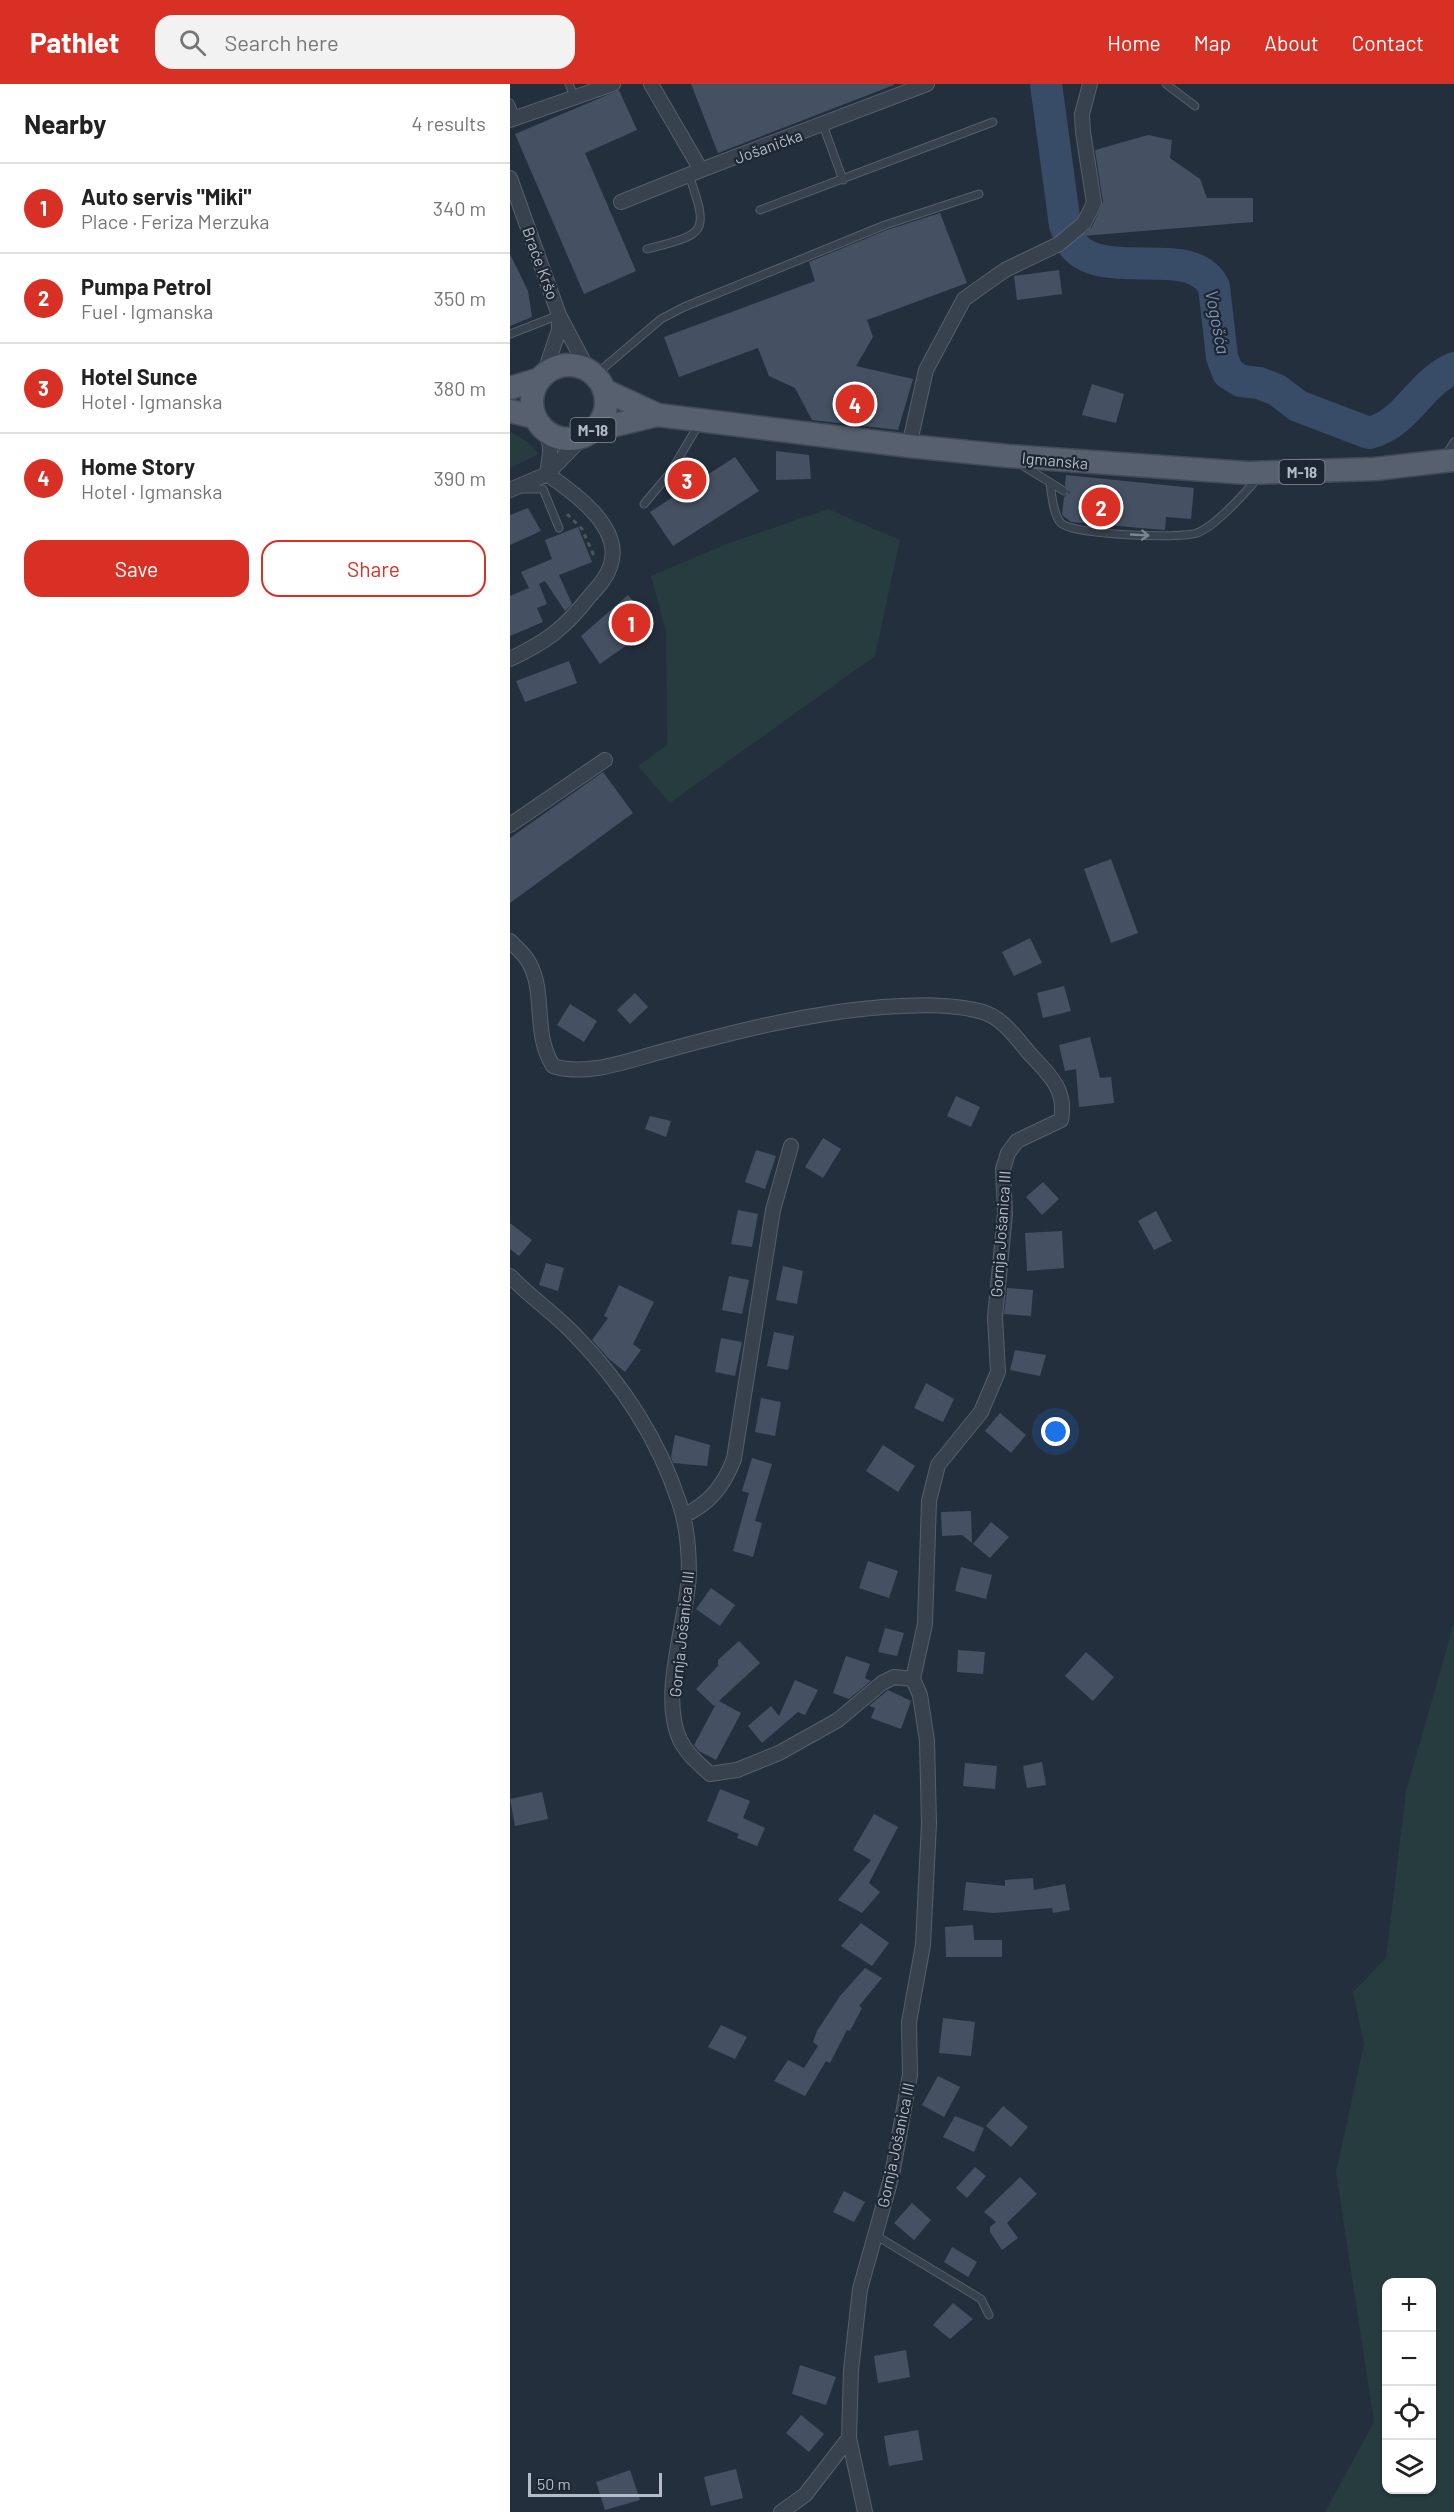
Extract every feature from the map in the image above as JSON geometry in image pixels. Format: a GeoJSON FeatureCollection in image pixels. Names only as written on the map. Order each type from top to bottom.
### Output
{"type":"FeatureCollection","features":[{"type":"Feature","properties":{"kind":"main road","name":"M-18"},"geometry":{"type":"LineString","coordinates":[[510,388],[565,365],[595,379],[605,411],[589,433],[563,439],[539,424],[510,411]]}},
{"type":"Feature","properties":{"kind":"main road"},"geometry":{"type":"LineString","coordinates":[[539,424],[531,404],[533,391],[542,376]]}},
{"type":"Feature","properties":{"kind":"main road","name":"Igmanska"},"geometry":{"type":"LineString","coordinates":[[595,379],[658,415],[909,446],[1148,471],[1262,473],[1375,469],[1448,461]]}},
{"type":"Feature","properties":{"kind":"main road","name":"Igmanska"},"geometry":{"type":"LineString","coordinates":[[589,433],[658,415]]}},
{"type":"Feature","properties":{"kind":"street"},"geometry":{"type":"LineString","coordinates":[[513,119],[572,90],[613,84]]}},
{"type":"Feature","properties":{"kind":"street"},"geometry":{"type":"LineString","coordinates":[[651,84],[695,173]]}},
{"type":"Feature","properties":{"kind":"street","name":"Jošanička"},"geometry":{"type":"LineString","coordinates":[[621,202],[927,84]]}},
{"type":"Feature","properties":{"kind":"street"},"geometry":{"type":"LineString","coordinates":[[909,446],[926,370],[964,300],[1005,270],[1059,244],[1084,223],[1094,203],[1082,114],[1090,84]]}},
{"type":"Feature","properties":{"kind":"street","name":"Braće Kršo"},"geometry":{"type":"LineString","coordinates":[[510,178],[559,315],[595,379]]}},
{"type":"Feature","properties":{"kind":"street"},"geometry":{"type":"LineString","coordinates":[[542,376],[559,330],[559,315]]}},
{"type":"Feature","properties":{"kind":"street"},"geometry":{"type":"LineString","coordinates":[[539,424],[549,438],[547,474]]}},
{"type":"Feature","properties":{"kind":"street"},"geometry":{"type":"LineString","coordinates":[[512,490],[547,474],[589,433]]}},
{"type":"Feature","properties":{"kind":"street"},"geometry":{"type":"LineString","coordinates":[[510,659],[543,643],[565,626],[604,579],[611,564],[611,550],[606,528],[591,507],[547,474]]}},
{"type":"Feature","properties":{"kind":"street"},"geometry":{"type":"LineString","coordinates":[[510,825],[605,760]]}},
{"type":"Feature","properties":{"kind":"street","name":"Gornja Jošanica III"},"geometry":{"type":"LineString","coordinates":[[510,941],[526,958],[533,972],[545,1051],[553,1066],[569,1071],[619,1063],[738,1030],[835,1011],[934,1005],[984,1012],[1003,1023],[1055,1081],[1062,1096],[1061,1120],[1017,1141],[1008,1153],[1003,1169],[1005,1214],[995,1317],[998,1372],[981,1412],[938,1465],[929,1501],[925,1624],[913,1679],[920,1695],[927,1741],[929,1823],[923,1944],[909,2022],[910,2075],[892,2175],[860,2289],[851,2370],[849,2438],[865,2512]]}},
{"type":"Feature","properties":{"kind":"street"},"geometry":{"type":"LineString","coordinates":[[683,1516],[712,1499],[725,1482],[734,1459],[773,1210],[791,1146]]}},
{"type":"Feature","properties":{"kind":"street","name":"Gornja Jošanica III"},"geometry":{"type":"LineString","coordinates":[[510,1276],[574,1334],[640,1413],[664,1463],[683,1516],[689,1574],[674,1685],[674,1716],[680,1740],[692,1758],[710,1774],[737,1770],[779,1754],[838,1720],[882,1683],[894,1677],[913,1679]]}},
{"type":"Feature","properties":{"kind":"street"},"geometry":{"type":"LineString","coordinates":[[781,2512],[805,2494],[849,2438]]}},
{"type":"Feature","properties":{"kind":"lane"},"geometry":{"type":"LineString","coordinates":[[1166,84],[1196,106]]}},
{"type":"Feature","properties":{"kind":"lane"},"geometry":{"type":"LineString","coordinates":[[510,103],[513,119]]}},
{"type":"Feature","properties":{"kind":"lane"},"geometry":{"type":"LineString","coordinates":[[760,210],[993,122]]}},
{"type":"Feature","properties":{"kind":"lane"},"geometry":{"type":"LineString","coordinates":[[823,125],[843,180]]}},
{"type":"Feature","properties":{"kind":"lane"},"geometry":{"type":"LineString","coordinates":[[647,249],[689,237],[700,227],[702,212],[695,173]]}},
{"type":"Feature","properties":{"kind":"lane"},"geometry":{"type":"LineString","coordinates":[[595,379],[661,319],[684,307],[875,229],[979,194]]}},
{"type":"Feature","properties":{"kind":"lane"},"geometry":{"type":"LineString","coordinates":[[510,334],[559,315]]}},
{"type":"Feature","properties":{"kind":"lane"},"geometry":{"type":"LineString","coordinates":[[645,504],[670,473],[701,421]]}},
{"type":"Feature","properties":{"kind":"lane"},"geometry":{"type":"LineString","coordinates":[[1448,461],[1454,442]]}},
{"type":"Feature","properties":{"kind":"lane"},"geometry":{"type":"LineString","coordinates":[[1008,456],[1064,491]]}},
{"type":"Feature","properties":{"kind":"lane"},"geometry":{"type":"LineString","coordinates":[[1050,484],[1054,508],[1064,525],[1096,532],[1175,536],[1197,533],[1209,525],[1262,473]]}},
{"type":"Feature","properties":{"kind":"lane"},"geometry":{"type":"LineString","coordinates":[[512,490],[543,489],[559,528]]}},
{"type":"Feature","properties":{"kind":"lane"},"geometry":{"type":"LineString","coordinates":[[875,2235],[981,2299],[989,2315]]}},
{"type":"Feature","properties":{"kind":"path"},"geometry":{"type":"LineString","coordinates":[[566,513],[582,529],[604,579]]}},
{"type":"Feature","properties":{"kind":"green space"},"geometry":{"type":"Polygon","coordinates":[[[510,432],[527,441],[539,454],[510,468],[510,432]]]}},
{"type":"Feature","properties":{"kind":"green space"},"geometry":{"type":"Polygon","coordinates":[[[828,509],[900,540],[875,656],[670,803],[638,766],[667,745],[666,631],[651,576],[724,545],[828,509]]]}},
{"type":"Feature","properties":{"kind":"green space"},"geometry":{"type":"Polygon","coordinates":[[[1454,1623],[1454,2512],[1325,2512],[1374,2422],[1336,2172],[1364,2044],[1353,1992],[1386,1958],[1406,1791],[1454,1623]]]}},
{"type":"Feature","properties":{"kind":"building"},"geometry":{"type":"Polygon","coordinates":[[[691,84],[894,84],[894,85],[718,153],[691,84]]]}},
{"type":"Feature","properties":{"kind":"building"},"geometry":{"type":"Polygon","coordinates":[[[619,90],[637,130],[585,153],[636,271],[584,294],[515,134],[619,90]]]}},
{"type":"Feature","properties":{"kind":"building"},"geometry":{"type":"Polygon","coordinates":[[[1148,135],[1172,140],[1170,158],[1200,179],[1207,198],[1253,198],[1253,222],[1082,236],[1092,227],[1103,202],[1095,150],[1148,135]]]}},
{"type":"Feature","properties":{"kind":"building"},"geometry":{"type":"Polygon","coordinates":[[[940,213],[967,283],[867,320],[873,337],[856,366],[913,379],[898,430],[812,420],[795,388],[769,376],[758,348],[679,377],[664,337],[815,281],[809,262],[887,230],[940,213]]]}},
{"type":"Feature","properties":{"kind":"building"},"geometry":{"type":"Polygon","coordinates":[[[510,254],[528,291],[532,317],[510,326],[510,254]]]}},
{"type":"Feature","properties":{"kind":"building"},"geometry":{"type":"Polygon","coordinates":[[[1059,270],[1062,294],[1017,300],[1014,276],[1059,270]]]}},
{"type":"Feature","properties":{"kind":"building"},"geometry":{"type":"Polygon","coordinates":[[[1092,384],[1124,394],[1116,423],[1082,415],[1092,384]]]}},
{"type":"Feature","properties":{"kind":"building"},"geometry":{"type":"Polygon","coordinates":[[[776,451],[809,455],[811,479],[776,480],[776,451]]]}},
{"type":"Feature","properties":{"kind":"building"},"geometry":{"type":"Polygon","coordinates":[[[735,457],[759,491],[673,546],[650,512],[735,457]]]}},
{"type":"Feature","properties":{"kind":"building"},"geometry":{"type":"Polygon","coordinates":[[[1066,475],[1194,488],[1191,519],[1166,517],[1165,530],[1071,522],[1062,515],[1064,497],[1070,492],[1065,485],[1066,475]]]}},
{"type":"Feature","properties":{"kind":"building"},"geometry":{"type":"Polygon","coordinates":[[[528,508],[541,531],[510,545],[510,515],[528,508]]]}},
{"type":"Feature","properties":{"kind":"building"},"geometry":{"type":"Polygon","coordinates":[[[578,527],[592,562],[559,575],[572,604],[565,611],[545,581],[539,584],[547,604],[537,608],[543,622],[510,636],[510,596],[529,588],[521,572],[552,559],[545,540],[578,527]]]}},
{"type":"Feature","properties":{"kind":"building"},"geometry":{"type":"Polygon","coordinates":[[[628,595],[640,609],[637,638],[600,664],[581,636],[628,595]]]}},
{"type":"Feature","properties":{"kind":"building"},"geometry":{"type":"Polygon","coordinates":[[[569,661],[577,683],[525,702],[516,681],[569,661]]]}},
{"type":"Feature","properties":{"kind":"building"},"geometry":{"type":"Polygon","coordinates":[[[603,772],[633,813],[510,903],[510,838],[603,772]]]}},
{"type":"Feature","properties":{"kind":"building"},"geometry":{"type":"Polygon","coordinates":[[[1111,859],[1138,933],[1111,943],[1084,869],[1111,859]]]}},
{"type":"Feature","properties":{"kind":"building"},"geometry":{"type":"Polygon","coordinates":[[[1030,938],[1042,963],[1014,976],[1002,952],[1030,938]]]}},
{"type":"Feature","properties":{"kind":"building"},"geometry":{"type":"Polygon","coordinates":[[[1064,986],[1071,1011],[1043,1018],[1037,993],[1064,986]]]}},
{"type":"Feature","properties":{"kind":"building"},"geometry":{"type":"Polygon","coordinates":[[[635,993],[648,1007],[630,1024],[617,1010],[635,993]]]}},
{"type":"Feature","properties":{"kind":"building"},"geometry":{"type":"Polygon","coordinates":[[[570,1004],[597,1021],[584,1042],[557,1025],[570,1004]]]}},
{"type":"Feature","properties":{"kind":"building"},"geometry":{"type":"Polygon","coordinates":[[[1090,1037],[1100,1078],[1111,1077],[1114,1103],[1079,1107],[1076,1069],[1065,1071],[1059,1045],[1090,1037]]]}},
{"type":"Feature","properties":{"kind":"building"},"geometry":{"type":"Polygon","coordinates":[[[956,1096],[980,1107],[971,1127],[947,1116],[956,1096]]]}},
{"type":"Feature","properties":{"kind":"building"},"geometry":{"type":"Polygon","coordinates":[[[650,1116],[671,1121],[666,1137],[645,1129],[650,1116]]]}},
{"type":"Feature","properties":{"kind":"building"},"geometry":{"type":"Polygon","coordinates":[[[823,1138],[841,1149],[823,1178],[805,1167],[823,1138]]]}},
{"type":"Feature","properties":{"kind":"building"},"geometry":{"type":"Polygon","coordinates":[[[756,1150],[776,1156],[765,1189],[745,1182],[756,1150]]]}},
{"type":"Feature","properties":{"kind":"building"},"geometry":{"type":"Polygon","coordinates":[[[1043,1182],[1059,1199],[1042,1215],[1026,1197],[1043,1182]]]}},
{"type":"Feature","properties":{"kind":"building"},"geometry":{"type":"Polygon","coordinates":[[[738,1210],[758,1214],[752,1247],[731,1244],[738,1210]]]}},
{"type":"Feature","properties":{"kind":"building"},"geometry":{"type":"Polygon","coordinates":[[[1156,1211],[1172,1241],[1154,1250],[1138,1221],[1156,1211]]]}},
{"type":"Feature","properties":{"kind":"building"},"geometry":{"type":"Polygon","coordinates":[[[510,1223],[532,1240],[519,1256],[510,1249],[510,1223]]]}},
{"type":"Feature","properties":{"kind":"building"},"geometry":{"type":"Polygon","coordinates":[[[1062,1231],[1064,1268],[1027,1271],[1025,1233],[1062,1231]]]}},
{"type":"Feature","properties":{"kind":"building"},"geometry":{"type":"Polygon","coordinates":[[[546,1263],[564,1268],[558,1291],[539,1285],[546,1263]]]}},
{"type":"Feature","properties":{"kind":"building"},"geometry":{"type":"Polygon","coordinates":[[[783,1266],[803,1271],[797,1304],[776,1300],[783,1266]]]}},
{"type":"Feature","properties":{"kind":"building"},"geometry":{"type":"Polygon","coordinates":[[[729,1276],[749,1280],[742,1314],[722,1310],[729,1276]]]}},
{"type":"Feature","properties":{"kind":"building"},"geometry":{"type":"Polygon","coordinates":[[[619,1285],[654,1302],[633,1344],[641,1350],[625,1372],[609,1359],[592,1340],[608,1318],[604,1316],[619,1285]]]}},
{"type":"Feature","properties":{"kind":"building"},"geometry":{"type":"Polygon","coordinates":[[[1007,1288],[1033,1290],[1031,1316],[1004,1314],[1007,1288]]]}},
{"type":"Feature","properties":{"kind":"building"},"geometry":{"type":"Polygon","coordinates":[[[774,1332],[794,1336],[788,1370],[767,1366],[774,1332]]]}},
{"type":"Feature","properties":{"kind":"building"},"geometry":{"type":"Polygon","coordinates":[[[721,1338],[742,1342],[735,1376],[715,1372],[721,1338]]]}},
{"type":"Feature","properties":{"kind":"building"},"geometry":{"type":"Polygon","coordinates":[[[1015,1350],[1046,1355],[1040,1376],[1010,1370],[1015,1350]]]}},
{"type":"Feature","properties":{"kind":"building"},"geometry":{"type":"Polygon","coordinates":[[[926,1383],[954,1399],[943,1422],[914,1408],[926,1383]]]}},
{"type":"Feature","properties":{"kind":"building"},"geometry":{"type":"Polygon","coordinates":[[[761,1398],[781,1402],[775,1436],[755,1432],[761,1398]]]}},
{"type":"Feature","properties":{"kind":"building"},"geometry":{"type":"Polygon","coordinates":[[[1000,1413],[1026,1435],[1011,1453],[985,1431],[1000,1413]]]}},
{"type":"Feature","properties":{"kind":"building"},"geometry":{"type":"Polygon","coordinates":[[[675,1435],[710,1445],[707,1466],[673,1463],[671,1457],[675,1435]]]}},
{"type":"Feature","properties":{"kind":"building"},"geometry":{"type":"Polygon","coordinates":[[[883,1445],[915,1466],[898,1492],[866,1471],[883,1445]]]}},
{"type":"Feature","properties":{"kind":"building"},"geometry":{"type":"Polygon","coordinates":[[[752,1458],[772,1464],[755,1521],[762,1523],[753,1557],[733,1551],[749,1493],[742,1491],[752,1458]]]}},
{"type":"Feature","properties":{"kind":"building"},"geometry":{"type":"Polygon","coordinates":[[[971,1511],[972,1543],[962,1535],[942,1536],[941,1512],[971,1511]]]}},
{"type":"Feature","properties":{"kind":"building"},"geometry":{"type":"Polygon","coordinates":[[[991,1522],[1009,1537],[990,1558],[973,1544],[991,1522]]]}},
{"type":"Feature","properties":{"kind":"building"},"geometry":{"type":"Polygon","coordinates":[[[868,1561],[898,1571],[889,1598],[859,1588],[868,1561]]]}},
{"type":"Feature","properties":{"kind":"building"},"geometry":{"type":"Polygon","coordinates":[[[961,1567],[992,1575],[986,1599],[955,1591],[961,1567]]]}},
{"type":"Feature","properties":{"kind":"building"},"geometry":{"type":"Polygon","coordinates":[[[711,1588],[735,1605],[720,1626],[696,1609],[711,1588]]]}},
{"type":"Feature","properties":{"kind":"building"},"geometry":{"type":"Polygon","coordinates":[[[885,1628],[904,1633],[897,1656],[878,1652],[885,1628]]]}},
{"type":"Feature","properties":{"kind":"building"},"geometry":{"type":"Polygon","coordinates":[[[739,1641],[760,1663],[719,1701],[741,1713],[716,1760],[699,1751],[694,1745],[716,1704],[714,1706],[696,1689],[718,1666],[718,1660],[739,1641]]]}},
{"type":"Feature","properties":{"kind":"building"},"geometry":{"type":"Polygon","coordinates":[[[958,1650],[985,1652],[983,1674],[957,1672],[958,1650]]]}},
{"type":"Feature","properties":{"kind":"building"},"geometry":{"type":"Polygon","coordinates":[[[1086,1652],[1114,1677],[1093,1701],[1065,1676],[1086,1652]]]}},
{"type":"Feature","properties":{"kind":"building"},"geometry":{"type":"Polygon","coordinates":[[[846,1656],[870,1664],[865,1678],[871,1681],[849,1699],[833,1693],[846,1656]]]}},
{"type":"Feature","properties":{"kind":"building"},"geometry":{"type":"Polygon","coordinates":[[[795,1680],[818,1690],[805,1715],[798,1712],[762,1743],[748,1726],[771,1706],[779,1716],[795,1680]]]}},
{"type":"Feature","properties":{"kind":"building"},"geometry":{"type":"Polygon","coordinates":[[[888,1690],[911,1701],[901,1729],[871,1718],[875,1708],[869,1706],[888,1690]]]}},
{"type":"Feature","properties":{"kind":"building"},"geometry":{"type":"Polygon","coordinates":[[[1042,1762],[1046,1785],[1027,1788],[1023,1766],[1042,1762]]]}},
{"type":"Feature","properties":{"kind":"building"},"geometry":{"type":"Polygon","coordinates":[[[965,1763],[997,1766],[995,1789],[963,1786],[965,1763]]]}},
{"type":"Feature","properties":{"kind":"building"},"geometry":{"type":"Polygon","coordinates":[[[720,1789],[750,1801],[743,1818],[765,1828],[757,1846],[737,1838],[739,1834],[707,1821],[720,1789]]]}},
{"type":"Feature","properties":{"kind":"building"},"geometry":{"type":"Polygon","coordinates":[[[542,1792],[548,1819],[515,1826],[510,1799],[542,1792]]]}},
{"type":"Feature","properties":{"kind":"building"},"geometry":{"type":"Polygon","coordinates":[[[874,1814],[898,1827],[869,1883],[880,1892],[862,1913],[838,1900],[871,1860],[853,1850],[874,1814]]]}},
{"type":"Feature","properties":{"kind":"building"},"geometry":{"type":"Polygon","coordinates":[[[1033,1878],[1034,1890],[1065,1884],[1070,1910],[1053,1913],[1052,1908],[993,1913],[963,1910],[966,1882],[1005,1886],[1005,1880],[1033,1878]]]}},
{"type":"Feature","properties":{"kind":"building"},"geometry":{"type":"Polygon","coordinates":[[[861,1923],[889,1943],[872,1966],[841,1946],[861,1923]]]}},
{"type":"Feature","properties":{"kind":"building"},"geometry":{"type":"Polygon","coordinates":[[[973,1925],[974,1940],[1002,1940],[1002,1957],[946,1957],[945,1927],[973,1925]]]}},
{"type":"Feature","properties":{"kind":"building"},"geometry":{"type":"Polygon","coordinates":[[[865,1968],[882,1978],[859,2006],[862,2008],[850,2031],[847,2030],[830,2063],[826,2061],[805,2096],[774,2081],[788,2060],[804,2068],[818,2046],[813,2042],[817,2031],[840,1996],[865,1968]]]}},
{"type":"Feature","properties":{"kind":"building"},"geometry":{"type":"Polygon","coordinates":[[[943,2018],[975,2022],[971,2056],[939,2053],[943,2018]]]}},
{"type":"Feature","properties":{"kind":"building"},"geometry":{"type":"Polygon","coordinates":[[[721,2025],[747,2037],[735,2059],[708,2047],[721,2025]]]}},
{"type":"Feature","properties":{"kind":"building"},"geometry":{"type":"Polygon","coordinates":[[[938,2076],[960,2087],[944,2117],[922,2105],[938,2076]]]}},
{"type":"Feature","properties":{"kind":"building"},"geometry":{"type":"Polygon","coordinates":[[[1003,2106],[1028,2127],[1011,2147],[986,2126],[1003,2106]]]}},
{"type":"Feature","properties":{"kind":"building"},"geometry":{"type":"Polygon","coordinates":[[[955,2116],[984,2128],[974,2152],[943,2137],[955,2116]]]}},
{"type":"Feature","properties":{"kind":"building"},"geometry":{"type":"Polygon","coordinates":[[[975,2167],[986,2176],[967,2198],[956,2188],[975,2167]]]}},
{"type":"Feature","properties":{"kind":"building"},"geometry":{"type":"Polygon","coordinates":[[[1020,2177],[1037,2194],[1007,2223],[1018,2238],[1002,2250],[990,2232],[990,2227],[996,2222],[984,2212],[1020,2177]]]}},
{"type":"Feature","properties":{"kind":"building"},"geometry":{"type":"Polygon","coordinates":[[[844,2191],[865,2202],[854,2222],[833,2212],[844,2191]]]}},
{"type":"Feature","properties":{"kind":"building"},"geometry":{"type":"Polygon","coordinates":[[[912,2203],[931,2220],[914,2240],[894,2223],[912,2203]]]}},
{"type":"Feature","properties":{"kind":"building"},"geometry":{"type":"Polygon","coordinates":[[[952,2247],[977,2262],[968,2277],[944,2262],[952,2247]]]}},
{"type":"Feature","properties":{"kind":"building"},"geometry":{"type":"Polygon","coordinates":[[[953,2303],[973,2319],[950,2339],[933,2325],[953,2303]]]}},
{"type":"Feature","properties":{"kind":"building"},"geometry":{"type":"Polygon","coordinates":[[[906,2350],[910,2377],[878,2383],[874,2356],[906,2350]]]}},
{"type":"Feature","properties":{"kind":"building"},"geometry":{"type":"Polygon","coordinates":[[[800,2365],[836,2377],[826,2405],[792,2394],[800,2365]]]}},
{"type":"Feature","properties":{"kind":"building"},"geometry":{"type":"Polygon","coordinates":[[[801,2415],[824,2434],[809,2452],[786,2433],[801,2415]]]}},
{"type":"Feature","properties":{"kind":"building"},"geometry":{"type":"Polygon","coordinates":[[[918,2430],[923,2460],[889,2466],[884,2436],[918,2430]]]}},
{"type":"Feature","properties":{"kind":"building"},"geometry":{"type":"Polygon","coordinates":[[[736,2469],[743,2498],[711,2506],[704,2477],[736,2469]]]}},
{"type":"Feature","properties":{"kind":"building"},"geometry":{"type":"Polygon","coordinates":[[[630,2470],[640,2500],[605,2510],[596,2482],[630,2470]]]}},
{"type":"Feature","properties":{"kind":"waterway","name":"Vogošća"},"geometry":{"type":"LineString","coordinates":[[1046,84],[1065,225],[1074,246],[1088,257],[1106,262],[1169,264],[1188,267],[1203,274],[1214,287],[1222,357],[1228,373],[1241,381],[1259,383],[1277,390],[1298,406],[1369,433],[1394,421],[1441,375],[1454,368]]}},
{"type":"Feature","properties":{"kind":"place","name":"Home Story"},"geometry":{"type":"Point","coordinates":[855,404]}},
{"type":"Feature","properties":{"kind":"place","name":"Hotel Sunce"},"geometry":{"type":"Point","coordinates":[687,480]}},
{"type":"Feature","properties":{"kind":"place","name":"Pumpa Petrol"},"geometry":{"type":"Point","coordinates":[1101,507]}},
{"type":"Feature","properties":{"kind":"place","name":"Auto servis \"Miki\""},"geometry":{"type":"Point","coordinates":[631,623]}}]}
